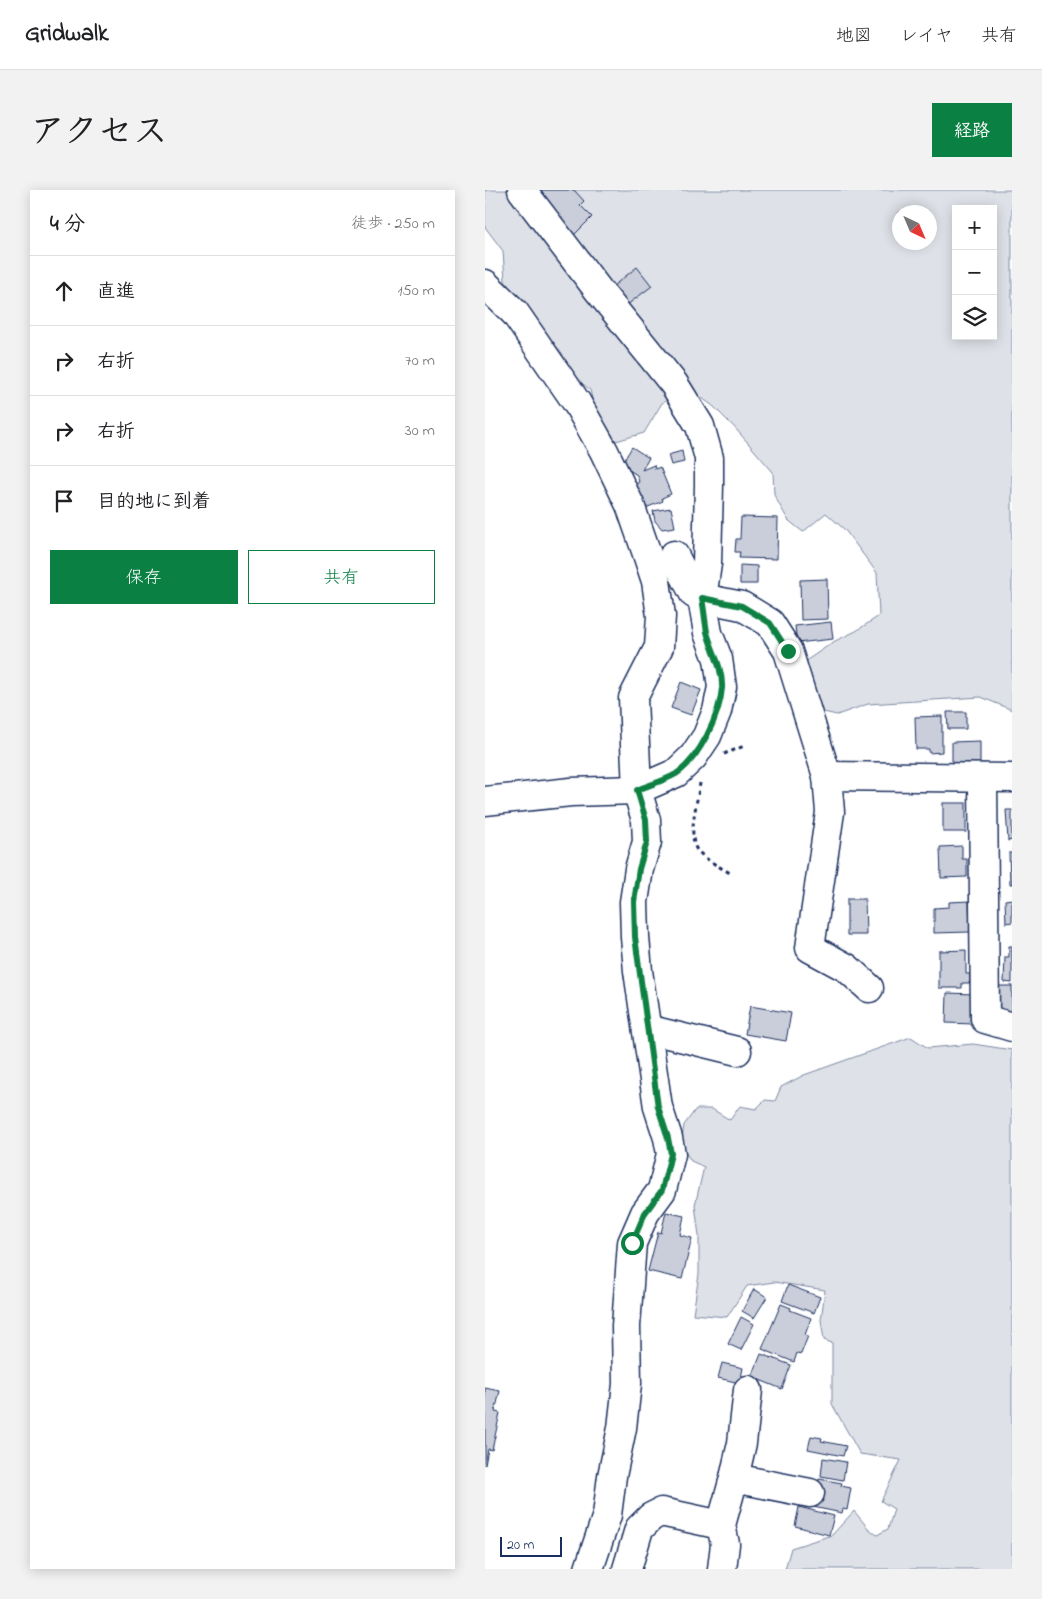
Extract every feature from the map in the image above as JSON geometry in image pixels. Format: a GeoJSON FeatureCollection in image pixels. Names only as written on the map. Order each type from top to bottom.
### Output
{"type":"FeatureCollection","features":[{"type":"Feature","properties":{"kind":"street"},"geometry":{"type":"LineString","coordinates":[[485,801],[571,792],[637,790],[676,773],[693,758],[707,736],[717,711],[722,687],[718,659],[707,633],[702,598],[707,564],[709,458],[700,426],[674,384],[604,298],[522,190]]}},
{"type":"Feature","properties":{"kind":"street"},"geometry":{"type":"LineString","coordinates":[[485,284],[515,313],[577,403],[604,451],[630,505],[656,581],[661,616],[659,647],[633,698],[637,790],[646,820],[647,842],[639,869],[634,902],[635,937],[658,1107],[671,1154],[662,1190],[645,1213],[632,1243],[626,1326],[627,1384],[622,1428],[611,1476],[607,1514],[589,1569]]}},
{"type":"Feature","properties":{"kind":"street"},"geometry":{"type":"LineString","coordinates":[[673,555],[694,594],[702,598],[742,606],[770,623],[788,651],[827,776],[830,812],[810,948],[847,968],[869,988]]}},
{"type":"Feature","properties":{"kind":"street"},"geometry":{"type":"LineString","coordinates":[[827,776],[1012,778]]}},
{"type":"Feature","properties":{"kind":"street"},"geometry":{"type":"LineString","coordinates":[[983,778],[985,1019],[1012,1027]]}},
{"type":"Feature","properties":{"kind":"street"},"geometry":{"type":"LineString","coordinates":[[647,1029],[737,1051]]}},
{"type":"Feature","properties":{"kind":"street"},"geometry":{"type":"LineString","coordinates":[[722,1569],[725,1544],[721,1525],[742,1443],[748,1390]]}},
{"type":"Feature","properties":{"kind":"street"},"geometry":{"type":"LineString","coordinates":[[734,1478],[809,1493]]}},
{"type":"Feature","properties":{"kind":"street"},"geometry":{"type":"LineString","coordinates":[[627,1569],[639,1529],[651,1517],[661,1512],[721,1525]]}},
{"type":"Feature","properties":{"kind":"path"},"geometry":{"type":"LineString","coordinates":[[693,758],[702,772],[693,829],[695,848],[707,859],[730,873]]}},
{"type":"Feature","properties":{"kind":"shaded area"},"geometry":{"type":"Polygon","coordinates":[[[485,190],[1012,190],[1012,710],[981,697],[868,704],[837,715],[814,710],[807,660],[835,641],[856,631],[879,616],[877,573],[845,530],[826,513],[803,532],[788,520],[774,495],[773,472],[713,406],[688,388],[662,403],[644,433],[616,441],[596,415],[590,390],[570,373],[562,353],[505,281],[503,251],[485,227],[485,190]]]}},
{"type":"Feature","properties":{"kind":"shaded area"},"geometry":{"type":"Polygon","coordinates":[[[911,1037],[928,1048],[973,1044],[1012,1050],[1012,1569],[785,1569],[791,1548],[832,1535],[854,1511],[868,1528],[877,1535],[888,1529],[894,1509],[881,1501],[901,1460],[860,1454],[832,1404],[832,1343],[824,1340],[821,1320],[825,1290],[774,1282],[747,1286],[727,1317],[693,1314],[699,1274],[699,1236],[695,1205],[704,1167],[691,1161],[681,1146],[684,1125],[696,1109],[712,1109],[730,1120],[740,1106],[756,1109],[765,1100],[775,1101],[781,1087],[804,1075],[911,1037]]]}},
{"type":"Feature","properties":{"kind":"building"},"geometry":{"type":"Polygon","coordinates":[[[533,190],[574,190],[584,201],[580,205],[592,217],[572,237],[533,190]]]}},
{"type":"Feature","properties":{"kind":"building"},"geometry":{"type":"Polygon","coordinates":[[[637,267],[652,286],[627,305],[612,287],[637,267]]]}},
{"type":"Feature","properties":{"kind":"building"},"geometry":{"type":"Polygon","coordinates":[[[632,447],[649,458],[642,470],[654,465],[655,469],[660,467],[671,494],[662,498],[663,501],[643,509],[633,486],[639,482],[637,475],[621,465],[632,447]]]}},
{"type":"Feature","properties":{"kind":"building"},"geometry":{"type":"Polygon","coordinates":[[[682,451],[684,462],[671,465],[668,455],[682,451]]]}},
{"type":"Feature","properties":{"kind":"building"},"geometry":{"type":"Polygon","coordinates":[[[671,508],[675,527],[662,529],[655,521],[653,511],[671,508]]]}},
{"type":"Feature","properties":{"kind":"building"},"geometry":{"type":"Polygon","coordinates":[[[741,517],[778,518],[777,559],[739,558],[740,552],[735,552],[736,539],[740,539],[741,517]]]}},
{"type":"Feature","properties":{"kind":"building"},"geometry":{"type":"Polygon","coordinates":[[[740,565],[757,566],[757,584],[740,584],[740,565]]]}},
{"type":"Feature","properties":{"kind":"building"},"geometry":{"type":"Polygon","coordinates":[[[827,579],[828,619],[801,620],[800,580],[827,579]]]}},
{"type":"Feature","properties":{"kind":"building"},"geometry":{"type":"Polygon","coordinates":[[[831,622],[833,639],[797,643],[795,626],[831,622]]]}},
{"type":"Feature","properties":{"kind":"building"},"geometry":{"type":"Polygon","coordinates":[[[681,682],[701,690],[691,715],[671,708],[681,682]]]}},
{"type":"Feature","properties":{"kind":"building"},"geometry":{"type":"Polygon","coordinates":[[[947,712],[966,712],[966,729],[948,729],[947,712]]]}},
{"type":"Feature","properties":{"kind":"building"},"geometry":{"type":"Polygon","coordinates":[[[942,716],[942,752],[929,753],[929,749],[916,749],[915,717],[942,716]]]}},
{"type":"Feature","properties":{"kind":"building"},"geometry":{"type":"Polygon","coordinates":[[[980,741],[980,768],[952,769],[952,742],[980,741]]]}},
{"type":"Feature","properties":{"kind":"building"},"geometry":{"type":"Polygon","coordinates":[[[943,803],[966,803],[966,832],[943,832],[943,803]]]}},
{"type":"Feature","properties":{"kind":"building"},"geometry":{"type":"Polygon","coordinates":[[[1006,810],[1012,810],[1012,840],[1008,841],[1006,810]]]}},
{"type":"Feature","properties":{"kind":"building"},"geometry":{"type":"Polygon","coordinates":[[[962,846],[962,859],[967,859],[967,877],[941,878],[940,847],[962,846]]]}},
{"type":"Feature","properties":{"kind":"building"},"geometry":{"type":"Polygon","coordinates":[[[1009,853],[1012,853],[1012,884],[1010,884],[1009,853]]]}},
{"type":"Feature","properties":{"kind":"building"},"geometry":{"type":"Polygon","coordinates":[[[847,899],[865,899],[866,935],[847,935],[847,899]]]}},
{"type":"Feature","properties":{"kind":"building"},"geometry":{"type":"Polygon","coordinates":[[[1012,899],[1012,922],[1006,923],[1005,900],[1012,899]]]}},
{"type":"Feature","properties":{"kind":"building"},"geometry":{"type":"Polygon","coordinates":[[[969,901],[970,932],[934,933],[934,908],[949,907],[949,902],[969,901]]]}},
{"type":"Feature","properties":{"kind":"building"},"geometry":{"type":"Polygon","coordinates":[[[1009,946],[1012,946],[1012,983],[1004,982],[1005,957],[1009,957],[1009,946]]]}},
{"type":"Feature","properties":{"kind":"building"},"geometry":{"type":"Polygon","coordinates":[[[966,950],[966,974],[970,974],[970,983],[962,983],[962,988],[939,988],[939,951],[966,950]]]}},
{"type":"Feature","properties":{"kind":"building"},"geometry":{"type":"Polygon","coordinates":[[[998,986],[1012,986],[1012,1017],[998,1017],[998,986]]]}},
{"type":"Feature","properties":{"kind":"building"},"geometry":{"type":"Polygon","coordinates":[[[947,993],[974,994],[974,1024],[946,1023],[947,993]]]}},
{"type":"Feature","properties":{"kind":"building"},"geometry":{"type":"Polygon","coordinates":[[[750,1006],[791,1013],[786,1041],[745,1034],[750,1006]]]}},
{"type":"Feature","properties":{"kind":"building"},"geometry":{"type":"Polygon","coordinates":[[[666,1212],[684,1216],[680,1235],[692,1238],[682,1279],[648,1271],[658,1232],[661,1233],[666,1212]]]}},
{"type":"Feature","properties":{"kind":"building"},"geometry":{"type":"Polygon","coordinates":[[[788,1285],[820,1297],[814,1313],[782,1301],[788,1285]]]}},
{"type":"Feature","properties":{"kind":"building"},"geometry":{"type":"Polygon","coordinates":[[[754,1289],[767,1297],[754,1318],[742,1311],[754,1289]]]}},
{"type":"Feature","properties":{"kind":"building"},"geometry":{"type":"Polygon","coordinates":[[[781,1304],[791,1308],[790,1310],[811,1318],[805,1335],[808,1336],[801,1354],[797,1353],[794,1362],[762,1349],[781,1304]]]}},
{"type":"Feature","properties":{"kind":"building"},"geometry":{"type":"Polygon","coordinates":[[[741,1317],[754,1324],[741,1350],[728,1344],[741,1317]]]}},
{"type":"Feature","properties":{"kind":"building"},"geometry":{"type":"Polygon","coordinates":[[[761,1354],[791,1365],[782,1389],[752,1377],[761,1354]]]}},
{"type":"Feature","properties":{"kind":"building"},"geometry":{"type":"Polygon","coordinates":[[[722,1363],[743,1368],[740,1383],[718,1378],[722,1363]]]}},
{"type":"Feature","properties":{"kind":"building"},"geometry":{"type":"Polygon","coordinates":[[[485,1388],[500,1391],[495,1412],[500,1413],[492,1450],[488,1449],[485,1465],[485,1388]]]}},
{"type":"Feature","properties":{"kind":"building"},"geometry":{"type":"Polygon","coordinates":[[[811,1436],[822,1438],[821,1441],[846,1446],[843,1456],[808,1449],[811,1436]]]}},
{"type":"Feature","properties":{"kind":"building"},"geometry":{"type":"Polygon","coordinates":[[[823,1458],[846,1462],[843,1480],[821,1476],[823,1458]]]}},
{"type":"Feature","properties":{"kind":"building"},"geometry":{"type":"Polygon","coordinates":[[[819,1479],[842,1483],[841,1486],[851,1488],[847,1510],[843,1509],[842,1513],[813,1507],[819,1479]]]}},
{"type":"Feature","properties":{"kind":"building"},"geometry":{"type":"Polygon","coordinates":[[[799,1507],[834,1516],[829,1535],[795,1526],[799,1507]]]}},
{"type":"Feature","properties":{"kind":"route"},"geometry":{"type":"LineString","coordinates":[[632,1243],[645,1213],[662,1190],[671,1154],[658,1107],[638,971],[634,902],[639,869],[647,842],[646,820],[637,790],[676,773],[693,758],[707,736],[717,711],[722,687],[718,659],[707,633],[702,598],[742,606],[770,623],[788,651]]}}]}
